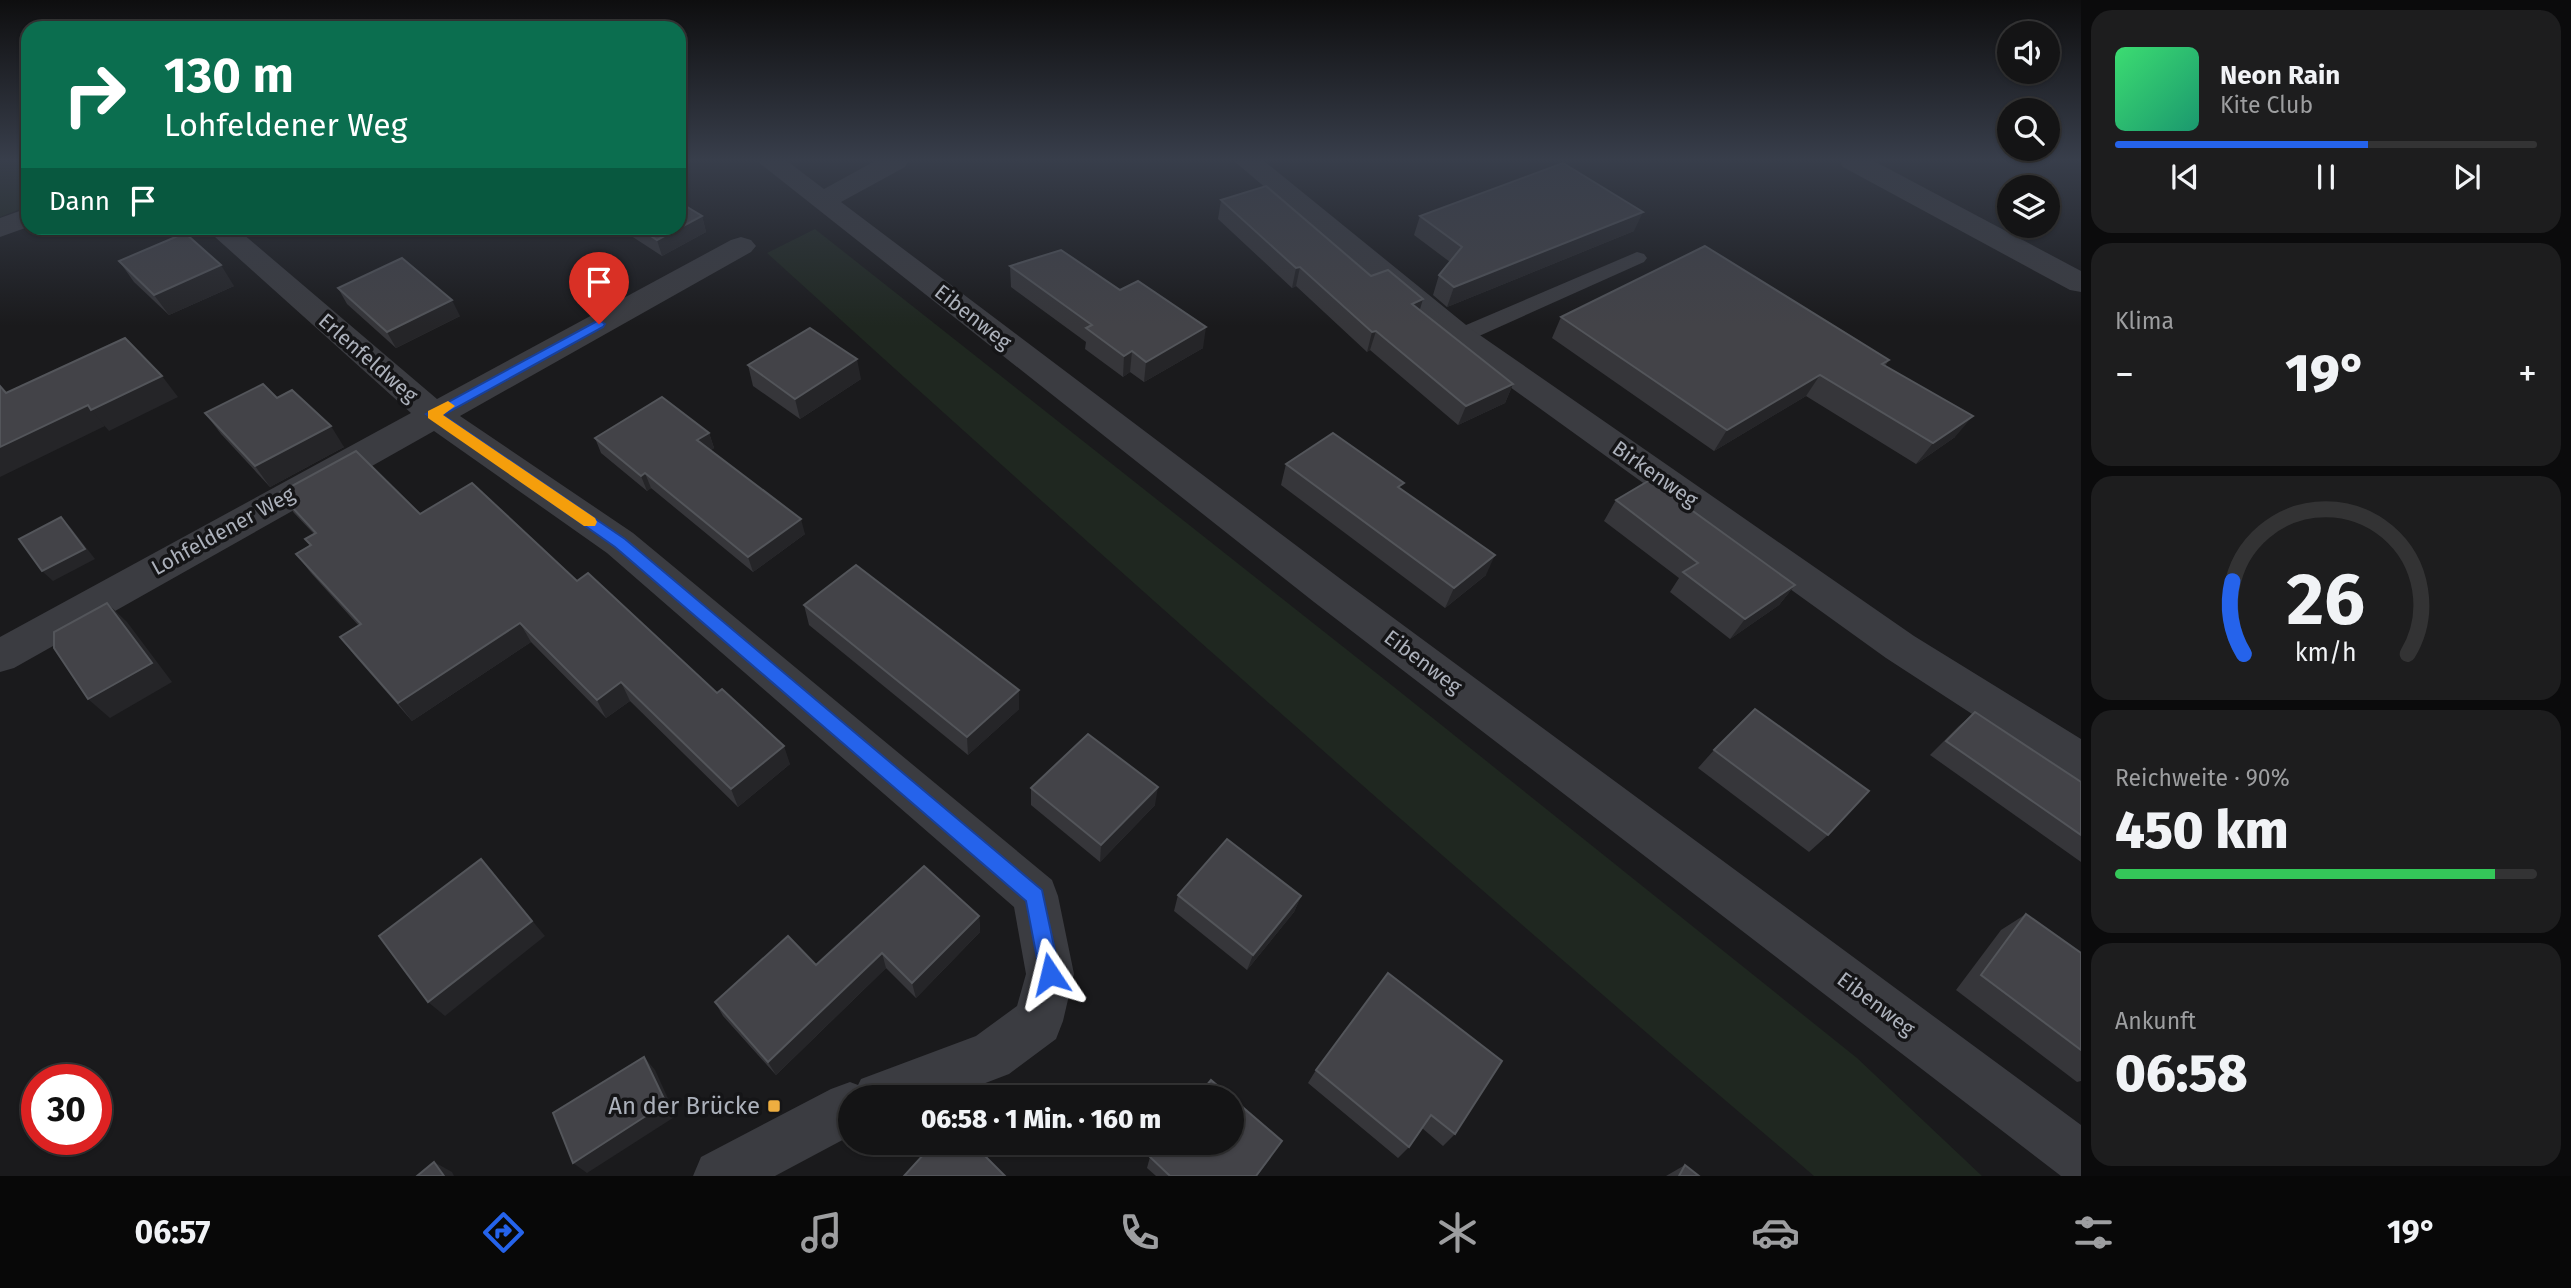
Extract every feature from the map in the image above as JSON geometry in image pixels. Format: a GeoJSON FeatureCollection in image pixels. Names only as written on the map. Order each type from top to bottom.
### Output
{"type":"FeatureCollection","features":[{"type":"Feature","properties":{"kind":"street","name":"Eibenweg"},"geometry":{"type":"LineString","coordinates":[[841,216],[1328,591],[2081,1158]]}},
{"type":"Feature","properties":{"kind":"street","name":"Birkenweg"},"geometry":{"type":"LineString","coordinates":[[1314,216],[1460,336],[1900,647],[2081,762]]}},
{"type":"Feature","properties":{"kind":"street"},"geometry":{"type":"LineString","coordinates":[[1956,216],[2081,283]]}},
{"type":"Feature","properties":{"kind":"street"},"geometry":{"type":"LineString","coordinates":[[0,228],[21,220]]}},
{"type":"Feature","properties":{"kind":"street","name":"Erlenfeldweg"},"geometry":{"type":"LineString","coordinates":[[227,235],[433,414],[620,543],[1035,896],[1050,974],[1038,1021],[991,1056],[912,1085]]}},
{"type":"Feature","properties":{"kind":"street","name":"Lohfeldener Weg"},"geometry":{"type":"LineString","coordinates":[[0,656],[433,414],[741,246]]}},
{"type":"Feature","properties":{"kind":"street"},"geometry":{"type":"LineString","coordinates":[[720,1176],[838,1114]]}},
{"type":"Feature","properties":{"kind":"lane"},"geometry":{"type":"LineString","coordinates":[[1460,336],[1637,258]]}},
{"type":"Feature","properties":{"kind":"shaded area"},"geometry":{"type":"Polygon","coordinates":[[[815,229],[1857,1058],[1982,1176],[1814,1176],[1287,719],[767,253],[815,229]]]}},
{"type":"Feature","properties":{"kind":"building"},"geometry":{"type":"Polygon","coordinates":[[[686,216],[702,216],[686,225],[686,216]]]}},
{"type":"Feature","properties":{"kind":"building"},"geometry":{"type":"Polygon","coordinates":[[[1239,216],[1301,216],[1371,276],[1388,270],[1423,299],[1412,304],[1513,384],[1466,406],[1376,331],[1372,332],[1300,267],[1296,268],[1239,216]]]}},
{"type":"Feature","properties":{"kind":"building"},"geometry":{"type":"Polygon","coordinates":[[[1420,216],[1633,216],[1454,287],[1439,275],[1462,247],[1420,216]]]}},
{"type":"Feature","properties":{"kind":"building"},"geometry":{"type":"Polygon","coordinates":[[[180,235],[187,235],[221,265],[154,295],[119,261],[180,235]]]}},
{"type":"Feature","properties":{"kind":"building"},"geometry":{"type":"Polygon","coordinates":[[[650,235],[666,235],[657,240],[650,235]]]}},
{"type":"Feature","properties":{"kind":"building"},"geometry":{"type":"Polygon","coordinates":[[[1705,246],[1889,360],[1882,364],[1973,416],[1933,443],[1820,375],[1727,430],[1561,317],[1705,246]]]}},
{"type":"Feature","properties":{"kind":"building"},"geometry":{"type":"Polygon","coordinates":[[[1061,250],[1120,290],[1138,281],[1206,327],[1146,362],[1132,351],[1124,356],[1086,328],[1092,325],[1010,266],[1061,250]]]}},
{"type":"Feature","properties":{"kind":"building"},"geometry":{"type":"Polygon","coordinates":[[[402,258],[452,300],[387,332],[338,288],[402,258]]]}},
{"type":"Feature","properties":{"kind":"building"},"geometry":{"type":"Polygon","coordinates":[[[810,328],[857,359],[795,399],[748,365],[810,328]]]}},
{"type":"Feature","properties":{"kind":"building"},"geometry":{"type":"Polygon","coordinates":[[[125,338],[162,376],[91,410],[88,405],[0,447],[0,386],[6,393],[125,338]]]}},
{"type":"Feature","properties":{"kind":"building"},"geometry":{"type":"Polygon","coordinates":[[[263,384],[277,398],[292,390],[331,426],[255,466],[205,413],[263,384]]]}},
{"type":"Feature","properties":{"kind":"building"},"geometry":{"type":"Polygon","coordinates":[[[662,397],[709,433],[697,440],[801,519],[748,557],[645,473],[641,476],[595,438],[662,397]]]}},
{"type":"Feature","properties":{"kind":"building"},"geometry":{"type":"Polygon","coordinates":[[[1333,433],[1404,483],[1398,487],[1495,555],[1454,588],[1286,464],[1333,433]]]}},
{"type":"Feature","properties":{"kind":"building"},"geometry":{"type":"Polygon","coordinates":[[[356,451],[420,514],[472,483],[577,581],[588,573],[717,693],[722,689],[784,746],[731,789],[621,682],[597,700],[520,623],[398,703],[340,637],[361,624],[296,554],[311,545],[305,539],[316,533],[279,493],[356,451]]]}},
{"type":"Feature","properties":{"kind":"building"},"geometry":{"type":"Polygon","coordinates":[[[1650,480],[1795,585],[1745,619],[1683,572],[1698,563],[1616,500],[1650,480]]]}},
{"type":"Feature","properties":{"kind":"building"},"geometry":{"type":"Polygon","coordinates":[[[61,517],[85,549],[42,571],[19,539],[61,517]]]}},
{"type":"Feature","properties":{"kind":"building"},"geometry":{"type":"Polygon","coordinates":[[[856,565],[1019,690],[967,737],[804,605],[856,565]]]}},
{"type":"Feature","properties":{"kind":"building"},"geometry":{"type":"Polygon","coordinates":[[[107,603],[152,663],[88,699],[54,648],[54,632],[107,603]]]}},
{"type":"Feature","properties":{"kind":"building"},"geometry":{"type":"Polygon","coordinates":[[[1755,709],[1869,791],[1828,835],[1714,750],[1755,709]]]}},
{"type":"Feature","properties":{"kind":"building"},"geometry":{"type":"Polygon","coordinates":[[[1975,712],[2081,782],[2081,835],[1946,741],[1975,712]]]}},
{"type":"Feature","properties":{"kind":"building"},"geometry":{"type":"Polygon","coordinates":[[[1088,734],[1158,787],[1101,845],[1031,788],[1088,734]]]}},
{"type":"Feature","properties":{"kind":"building"},"geometry":{"type":"Polygon","coordinates":[[[1227,839],[1301,896],[1253,955],[1178,895],[1227,839]]]}},
{"type":"Feature","properties":{"kind":"building"},"geometry":{"type":"Polygon","coordinates":[[[481,859],[532,921],[428,1002],[379,936],[481,859]]]}},
{"type":"Feature","properties":{"kind":"building"},"geometry":{"type":"Polygon","coordinates":[[[924,866],[979,916],[912,983],[882,953],[768,1062],[715,1002],[788,936],[816,965],[924,866]]]}},
{"type":"Feature","properties":{"kind":"building"},"geometry":{"type":"Polygon","coordinates":[[[2026,914],[2081,953],[2081,1050],[1981,975],[2026,914]]]}},
{"type":"Feature","properties":{"kind":"building"},"geometry":{"type":"Polygon","coordinates":[[[1388,973],[1502,1061],[1455,1134],[1431,1115],[1409,1147],[1316,1070],[1388,973]]]}},
{"type":"Feature","properties":{"kind":"building"},"geometry":{"type":"Polygon","coordinates":[[[644,1057],[666,1103],[573,1163],[553,1113],[644,1057]]]}},
{"type":"Feature","properties":{"kind":"building"},"geometry":{"type":"Polygon","coordinates":[[[1244,1108],[1282,1141],[1256,1176],[1170,1176],[1150,1157],[1244,1155],[1244,1108]]]}},
{"type":"Feature","properties":{"kind":"building"},"geometry":{"type":"Polygon","coordinates":[[[923,1155],[984,1155],[1005,1176],[904,1176],[923,1155]]]}},
{"type":"Feature","properties":{"kind":"building"},"geometry":{"type":"Polygon","coordinates":[[[434,1162],[444,1176],[417,1176],[434,1162]]]}},
{"type":"Feature","properties":{"kind":"building"},"geometry":{"type":"Polygon","coordinates":[[[1685,1165],[1699,1176],[1679,1176],[1685,1165]]]}},
{"type":"Feature","properties":{"kind":"slow traffic"},"geometry":{"type":"LineString","coordinates":[[448,406],[433,414],[590,522]]}},
{"type":"Feature","properties":{"kind":"place","name":"An der Brücke"},"geometry":{"type":"Point","coordinates":[774,1106]}},
{"type":"Feature","properties":{"kind":"route"},"geometry":{"type":"LineString","coordinates":[[599,324],[433,414],[620,543],[1035,896],[1050,974]]}}]}
